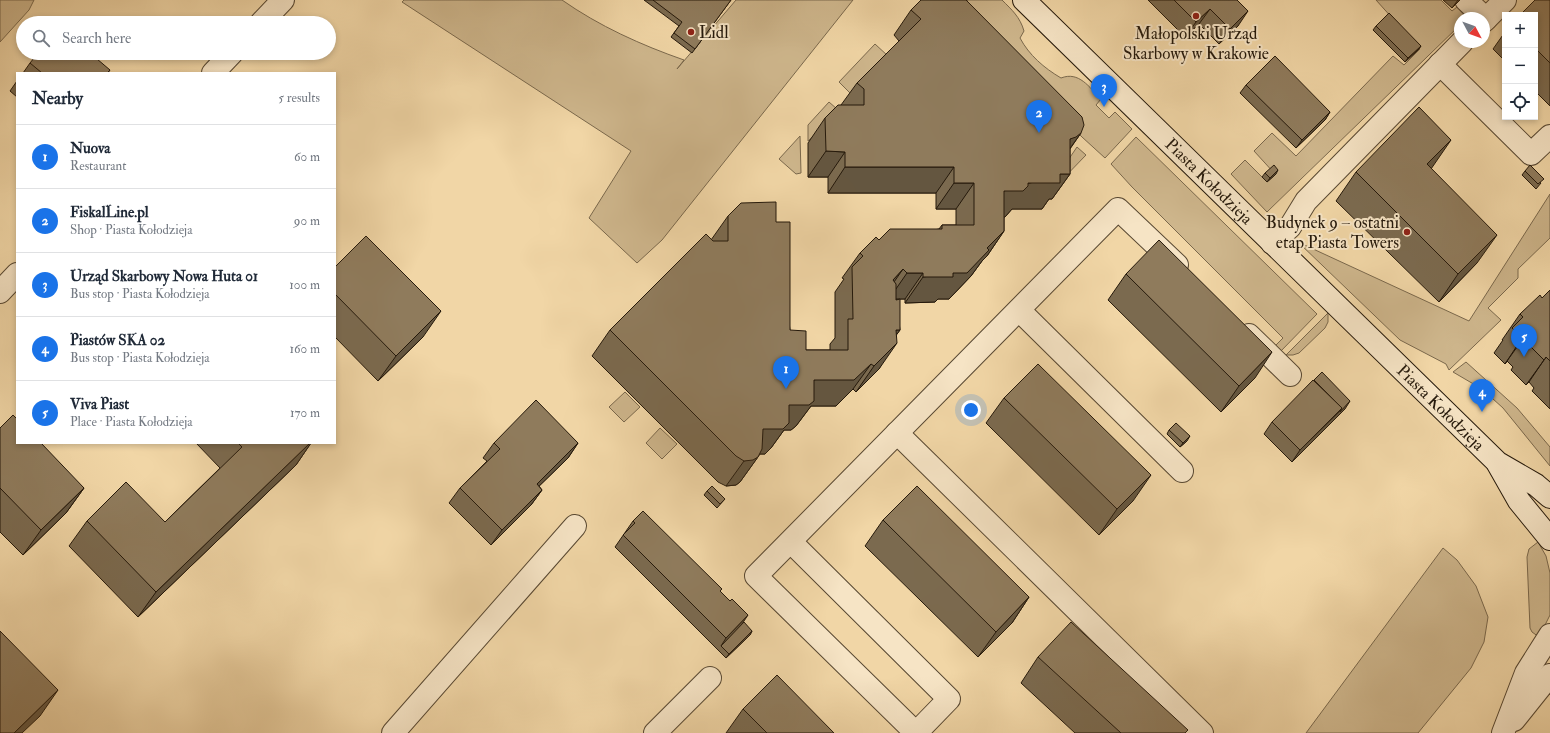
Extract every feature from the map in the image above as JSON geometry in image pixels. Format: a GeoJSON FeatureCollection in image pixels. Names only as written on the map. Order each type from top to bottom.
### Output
{"type":"FeatureCollection","features":[{"type":"Feature","properties":{"kind":"street"},"geometry":{"type":"LineString","coordinates":[[268,16],[283,0]]}},
{"type":"Feature","properties":{"kind":"street","name":"Piasta Kołodzieja"},"geometry":{"type":"LineString","coordinates":[[1024,0],[1498,462],[1536,485],[1550,497]]}},
{"type":"Feature","properties":{"kind":"street"},"geometry":{"type":"LineString","coordinates":[[1466,0],[1477,12]]}},
{"type":"Feature","properties":{"kind":"street"},"geometry":{"type":"LineString","coordinates":[[1490,15],[1506,0]]}},
{"type":"Feature","properties":{"kind":"street"},"geometry":{"type":"LineString","coordinates":[[1272,243],[1290,227],[1306,201],[1456,48]]}},
{"type":"Feature","properties":{"kind":"street"},"geometry":{"type":"LineString","coordinates":[[214,72],[225,60]]}},
{"type":"Feature","properties":{"kind":"street"},"geometry":{"type":"LineString","coordinates":[[1440,64],[1531,154],[1550,136]]}},
{"type":"Feature","properties":{"kind":"street"},"geometry":{"type":"LineString","coordinates":[[791,542],[949,699],[916,733],[756,576],[1118,209],[1191,280]]}},
{"type":"Feature","properties":{"kind":"street"},"geometry":{"type":"LineString","coordinates":[[0,292],[16,275]]}},
{"type":"Feature","properties":{"kind":"street"},"geometry":{"type":"LineString","coordinates":[[1019,310],[1182,471]]}},
{"type":"Feature","properties":{"kind":"street"},"geometry":{"type":"LineString","coordinates":[[1236,323],[1290,375]]}},
{"type":"Feature","properties":{"kind":"street"},"geometry":{"type":"LineString","coordinates":[[897,433],[1202,733]]}},
{"type":"Feature","properties":{"kind":"street","name":"Piasta Kołodzieja"},"geometry":{"type":"LineString","coordinates":[[1498,462],[1519,501],[1550,539]]}},
{"type":"Feature","properties":{"kind":"street"},"geometry":{"type":"LineString","coordinates":[[393,733],[575,526]]}},
{"type":"Feature","properties":{"kind":"street"},"geometry":{"type":"LineString","coordinates":[[1503,733],[1526,673],[1550,635]]}},
{"type":"Feature","properties":{"kind":"street"},"geometry":{"type":"LineString","coordinates":[[1503,733],[1550,675]]}},
{"type":"Feature","properties":{"kind":"street"},"geometry":{"type":"LineString","coordinates":[[665,730],[710,678]]}},
{"type":"Feature","properties":{"kind":"shaded area"},"geometry":{"type":"Polygon","coordinates":[[[0,0],[34,0],[29,10],[24,16],[16,16],[16,24],[0,42],[0,0]]]}},
{"type":"Feature","properties":{"kind":"shaded area"},"geometry":{"type":"Polygon","coordinates":[[[404,0],[562,0],[621,34],[684,60],[677,69],[736,0],[853,0],[662,240],[637,263],[589,218],[631,151],[402,2],[404,0]]]}},
{"type":"Feature","properties":{"kind":"shaded area"},"geometry":{"type":"Polygon","coordinates":[[[968,0],[1002,0],[1020,22],[1024,31],[1020,38],[1038,61],[1061,78],[1067,76],[1078,78],[1083,81],[1101,99],[1096,105],[1109,118],[1115,112],[1132,129],[1105,158],[954,14],[968,0]]]}},
{"type":"Feature","properties":{"kind":"shaded area"},"geometry":{"type":"Polygon","coordinates":[[[1376,0],[1441,0],[1452,11],[1457,7],[1462,12],[1454,12],[1454,31],[1267,212],[1231,174],[1245,160],[1267,182],[1275,174],[1254,151],[1272,133],[1296,156],[1393,56],[1404,65],[1420,49],[1376,0]]]}},
{"type":"Feature","properties":{"kind":"shaded area"},"geometry":{"type":"Polygon","coordinates":[[[875,44],[888,56],[851,94],[839,82],[875,44]]]}},
{"type":"Feature","properties":{"kind":"shaded area"},"geometry":{"type":"Polygon","coordinates":[[[829,102],[845,116],[821,129],[808,141],[808,125],[829,102]]]}},
{"type":"Feature","properties":{"kind":"shaded area"},"geometry":{"type":"Polygon","coordinates":[[[800,136],[801,173],[796,174],[779,159],[800,136]]]}},
{"type":"Feature","properties":{"kind":"shaded area"},"geometry":{"type":"Polygon","coordinates":[[[1136,137],[1317,314],[1279,353],[1275,346],[1283,338],[1132,187],[1111,164],[1136,137]]]}},
{"type":"Feature","properties":{"kind":"shaded area"},"geometry":{"type":"Polygon","coordinates":[[[1077,147],[1086,155],[1058,184],[1058,175],[1077,147]]]}},
{"type":"Feature","properties":{"kind":"shaded area"},"geometry":{"type":"Polygon","coordinates":[[[1550,194],[1550,238],[1518,269],[1518,278],[1488,308],[1501,320],[1449,370],[1446,364],[1400,340],[1298,242],[1469,321],[1550,194]]]}},
{"type":"Feature","properties":{"kind":"shaded area"},"geometry":{"type":"Polygon","coordinates":[[[1328,313],[1328,322],[1325,328],[1299,353],[1286,355],[1328,313]]]}},
{"type":"Feature","properties":{"kind":"shaded area"},"geometry":{"type":"Polygon","coordinates":[[[1466,362],[1517,408],[1550,447],[1550,466],[1503,408],[1482,389],[1453,372],[1466,362]]]}},
{"type":"Feature","properties":{"kind":"shaded area"},"geometry":{"type":"Polygon","coordinates":[[[625,392],[640,407],[624,422],[609,407],[625,392]]]}},
{"type":"Feature","properties":{"kind":"shaded area"},"geometry":{"type":"Polygon","coordinates":[[[660,428],[677,444],[662,459],[646,443],[660,428]]]}},
{"type":"Feature","properties":{"kind":"shaded area"},"geometry":{"type":"Polygon","coordinates":[[[1538,542],[1546,556],[1550,573],[1550,615],[1539,637],[1532,632],[1530,628],[1527,557],[1529,549],[1538,542]]]}},
{"type":"Feature","properties":{"kind":"shaded area"},"geometry":{"type":"Polygon","coordinates":[[[1443,548],[1457,560],[1476,586],[1488,617],[1484,642],[1471,668],[1418,733],[1306,733],[1443,548]]]}},
{"type":"Feature","properties":{"kind":"building","name":"Lidl"},"geometry":{"type":"Polygon","coordinates":[[[653,0],[731,0],[695,49],[674,33],[682,22],[653,0]]]}},
{"type":"Feature","properties":{"kind":"building"},"geometry":{"type":"Polygon","coordinates":[[[921,0],[966,0],[1082,117],[1084,125],[1081,133],[1070,139],[1070,174],[1060,174],[1060,183],[1028,183],[1028,186],[1023,191],[1004,191],[1004,231],[987,248],[989,250],[967,273],[953,273],[953,277],[923,277],[923,273],[907,273],[903,269],[893,280],[896,284],[896,300],[900,299],[900,330],[896,330],[897,343],[874,366],[871,364],[854,380],[814,380],[814,401],[809,405],[789,405],[789,423],[783,429],[763,429],[762,449],[758,457],[753,460],[744,461],[736,456],[610,330],[706,234],[713,241],[728,241],[728,216],[741,203],[776,202],[776,222],[790,222],[790,330],[806,331],[806,350],[848,350],[848,319],[853,319],[852,267],[863,256],[860,253],[876,237],[879,240],[890,229],[942,229],[942,225],[974,225],[974,183],[954,183],[954,167],[845,167],[845,152],[826,151],[825,118],[838,105],[864,105],[864,89],[857,83],[921,19],[911,10],[921,0]]]}},
{"type":"Feature","properties":{"kind":"building"},"geometry":{"type":"Polygon","coordinates":[[[1174,0],[1237,0],[1248,11],[1230,29],[1210,9],[1196,22],[1174,0]]]}},
{"type":"Feature","properties":{"kind":"building"},"geometry":{"type":"Polygon","coordinates":[[[1535,0],[1550,0],[1550,63],[1538,51],[1538,12],[1523,12],[1535,0]]]}},
{"type":"Feature","properties":{"kind":"building"},"geometry":{"type":"Polygon","coordinates":[[[1389,13],[1421,46],[1408,58],[1376,26],[1389,13]]]}},
{"type":"Feature","properties":{"kind":"building"},"geometry":{"type":"Polygon","coordinates":[[[1275,56],[1330,112],[1302,140],[1246,85],[1275,56]]]}},
{"type":"Feature","properties":{"kind":"building"},"geometry":{"type":"Polygon","coordinates":[[[32,60],[98,60],[110,70],[108,72],[41,72],[30,63],[32,60]]]}},
{"type":"Feature","properties":{"kind":"building"},"geometry":{"type":"Polygon","coordinates":[[[1419,107],[1451,140],[1427,164],[1497,235],[1458,274],[1356,172],[1419,107]]]}},
{"type":"Feature","properties":{"kind":"building"},"geometry":{"type":"Polygon","coordinates":[[[1274,165],[1278,170],[1270,178],[1265,173],[1274,165]]]}},
{"type":"Feature","properties":{"kind":"building"},"geometry":{"type":"Polygon","coordinates":[[[1530,165],[1544,179],[1538,184],[1525,171],[1530,165]]]}},
{"type":"Feature","properties":{"kind":"building"},"geometry":{"type":"Polygon","coordinates":[[[366,236],[441,311],[396,356],[336,295],[336,266],[366,236]]]}},
{"type":"Feature","properties":{"kind":"building"},"geometry":{"type":"Polygon","coordinates":[[[1159,240],[1272,352],[1239,386],[1126,274],[1159,240]]]}},
{"type":"Feature","properties":{"kind":"building"},"geometry":{"type":"Polygon","coordinates":[[[1550,290],[1550,361],[1546,357],[1544,360],[1529,345],[1532,342],[1525,336],[1522,338],[1512,328],[1523,317],[1520,314],[1540,295],[1542,298],[1550,290]]]}},
{"type":"Feature","properties":{"kind":"building"},"geometry":{"type":"Polygon","coordinates":[[[1038,364],[1151,475],[1117,509],[1004,398],[1038,364]]]}},
{"type":"Feature","properties":{"kind":"building"},"geometry":{"type":"Polygon","coordinates":[[[1322,372],[1350,401],[1340,412],[1342,408],[1314,380],[1322,372]]]}},
{"type":"Feature","properties":{"kind":"building"},"geometry":{"type":"Polygon","coordinates":[[[1313,380],[1342,408],[1300,450],[1272,422],[1313,380]]]}},
{"type":"Feature","properties":{"kind":"building"},"geometry":{"type":"Polygon","coordinates":[[[536,400],[578,443],[537,484],[542,490],[502,530],[460,488],[500,449],[494,443],[536,400]]]}},
{"type":"Feature","properties":{"kind":"building"},"geometry":{"type":"Polygon","coordinates":[[[13,415],[16,418],[16,444],[42,444],[84,488],[41,530],[0,488],[0,428],[13,415]]]}},
{"type":"Feature","properties":{"kind":"building"},"geometry":{"type":"Polygon","coordinates":[[[1176,423],[1190,436],[1183,443],[1169,430],[1176,423]]]}},
{"type":"Feature","properties":{"kind":"building"},"geometry":{"type":"Polygon","coordinates":[[[239,444],[309,444],[156,592],[87,521],[126,482],[165,522],[242,447],[239,444]]]}},
{"type":"Feature","properties":{"kind":"building"},"geometry":{"type":"Polygon","coordinates":[[[712,486],[725,499],[720,504],[707,491],[712,486]]]}},
{"type":"Feature","properties":{"kind":"building"},"geometry":{"type":"Polygon","coordinates":[[[917,486],[1029,597],[996,632],[883,520],[917,486]]]}},
{"type":"Feature","properties":{"kind":"building"},"geometry":{"type":"Polygon","coordinates":[[[643,511],[722,589],[720,591],[730,601],[732,599],[748,615],[726,638],[623,535],[635,523],[633,521],[643,511]]]}},
{"type":"Feature","properties":{"kind":"building"},"geometry":{"type":"Polygon","coordinates":[[[744,622],[752,631],[729,654],[721,646],[744,622]]]}},
{"type":"Feature","properties":{"kind":"building"},"geometry":{"type":"Polygon","coordinates":[[[1071,622],[1188,730],[1185,733],[1121,733],[1038,657],[1071,622]]]}},
{"type":"Feature","properties":{"kind":"building"},"geometry":{"type":"Polygon","coordinates":[[[0,631],[58,690],[14,733],[0,733],[0,631]]]}},
{"type":"Feature","properties":{"kind":"building"},"geometry":{"type":"Polygon","coordinates":[[[777,675],[834,733],[767,733],[743,709],[777,675]]]}},
{"type":"Feature","properties":{"kind":"place","name":"Małopolski Urząd Skarbowy w Krakowie"},"geometry":{"type":"Point","coordinates":[1196,16]}},
{"type":"Feature","properties":{"kind":"place","name":"Lidl"},"geometry":{"type":"Point","coordinates":[691,32]}},
{"type":"Feature","properties":{"kind":"place","name":"Urząd Skarbowy Nowa Huta 01"},"geometry":{"type":"Point","coordinates":[1104,107]}},
{"type":"Feature","properties":{"kind":"place","name":"FiskalLine.pl"},"geometry":{"type":"Point","coordinates":[1039,133]}},
{"type":"Feature","properties":{"kind":"place","name":"Budynek 9 – ostatni etap Piasta Towers"},"geometry":{"type":"Point","coordinates":[1407,232]}},
{"type":"Feature","properties":{"kind":"place","name":"Viva Piast"},"geometry":{"type":"Point","coordinates":[1524,357]}},
{"type":"Feature","properties":{"kind":"place","name":"Nuova"},"geometry":{"type":"Point","coordinates":[786,389]}},
{"type":"Feature","properties":{"kind":"place","name":"Piastów SKA 02"},"geometry":{"type":"Point","coordinates":[1482,412]}}]}
